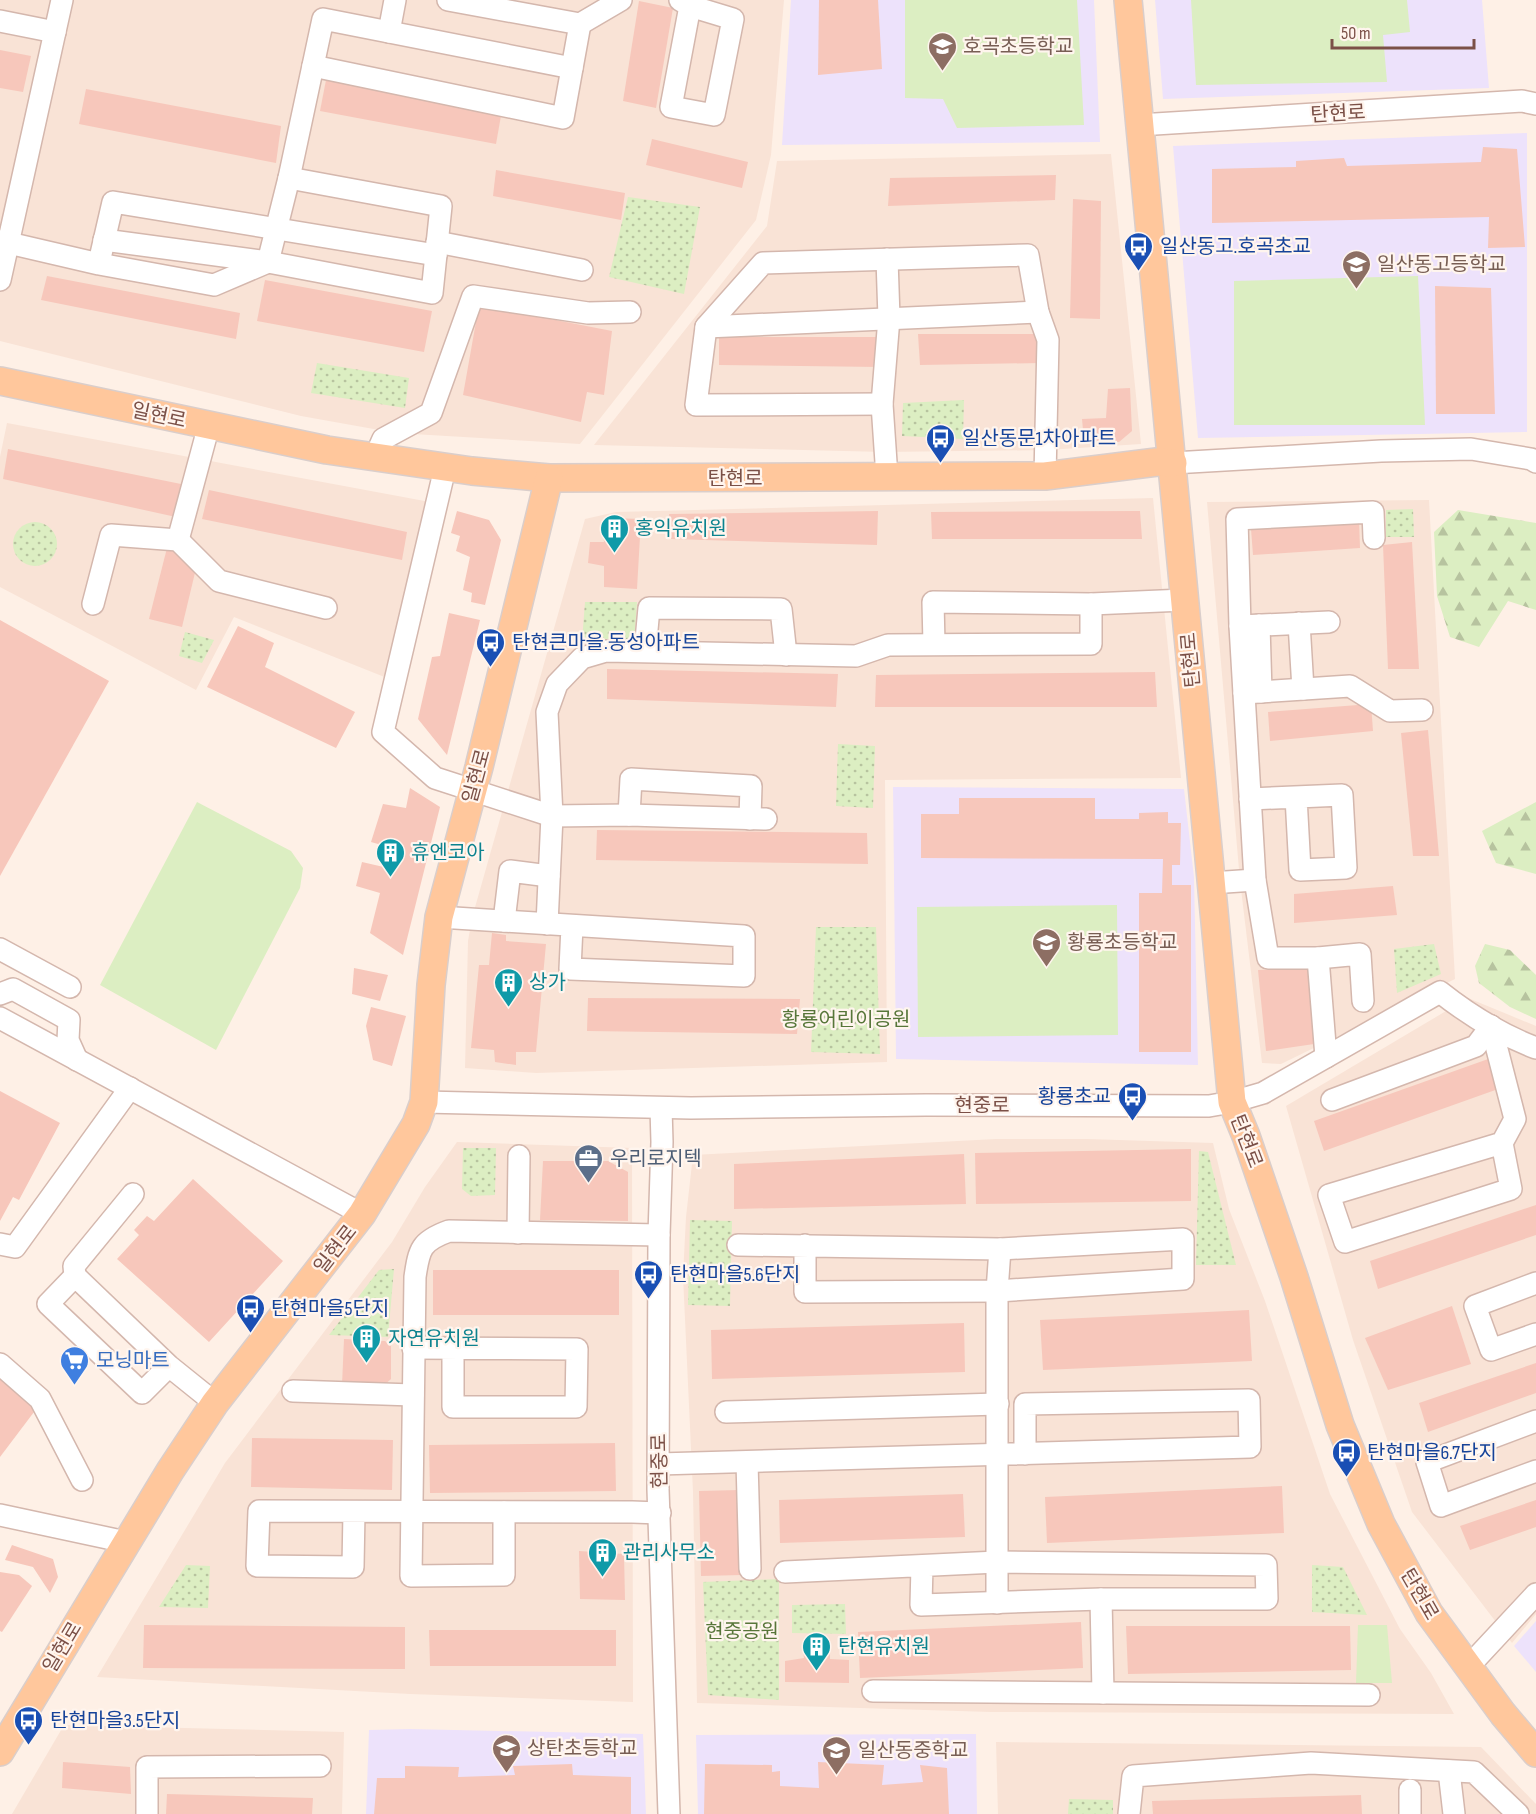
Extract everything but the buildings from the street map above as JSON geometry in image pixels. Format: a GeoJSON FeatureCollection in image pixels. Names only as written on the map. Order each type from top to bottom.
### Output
{"type":"FeatureCollection","features":[{"type":"Feature","properties":{"kind":"main road","name":"탄현로"},"geometry":{"type":"LineString","coordinates":[[1128,0],[1232,1102],[1246,1136],[1294,1277],[1340,1425],[1381,1524],[1429,1613],[1468,1667],[1536,1753]]}},
{"type":"Feature","properties":{"kind":"main road","name":"일현로"},"geometry":{"type":"LineString","coordinates":[[0,381],[327,450],[445,468],[549,478],[439,917],[431,985],[424,1102],[411,1134],[362,1214],[215,1403],[126,1542],[0,1752]]}},
{"type":"Feature","properties":{"kind":"main road","name":"탄현로"},"geometry":{"type":"LineString","coordinates":[[549,478],[1045,476],[1157,462],[1173,463]]}},
{"type":"Feature","properties":{"kind":"street"},"geometry":{"type":"LineString","coordinates":[[0,280],[4,242],[62,0]]}},
{"type":"Feature","properties":{"kind":"street"},"geometry":{"type":"LineString","coordinates":[[389,32],[395,0]]}},
{"type":"Feature","properties":{"kind":"street"},"geometry":{"type":"LineString","coordinates":[[448,0],[580,24],[621,0]]}},
{"type":"Feature","properties":{"kind":"street"},"geometry":{"type":"LineString","coordinates":[[685,3],[733,19],[714,115],[671,106],[685,3]]}},
{"type":"Feature","properties":{"kind":"street"},"geometry":{"type":"LineString","coordinates":[[268,262],[289,178],[323,19],[572,68]]}},
{"type":"Feature","properties":{"kind":"street"},"geometry":{"type":"LineString","coordinates":[[0,21],[55,32]]}},
{"type":"Feature","properties":{"kind":"street"},"geometry":{"type":"LineString","coordinates":[[313,66],[563,118],[580,24]]}},
{"type":"Feature","properties":{"kind":"street","name":"탄현로"},"geometry":{"type":"LineString","coordinates":[[1139,124],[1522,101],[1536,105]]}},
{"type":"Feature","properties":{"kind":"street"},"geometry":{"type":"LineString","coordinates":[[104,240],[268,262],[432,293],[441,206],[289,178]]}},
{"type":"Feature","properties":{"kind":"street"},"geometry":{"type":"LineString","coordinates":[[99,264],[113,202],[276,229],[582,270]]}},
{"type":"Feature","properties":{"kind":"street"},"geometry":{"type":"LineString","coordinates":[[4,242],[99,264],[214,285],[268,262]]}},
{"type":"Feature","properties":{"kind":"street"},"geometry":{"type":"LineString","coordinates":[[882,404],[696,405],[706,327],[763,263],[1029,255],[1038,312],[1048,339],[1045,476]]}},
{"type":"Feature","properties":{"kind":"street"},"geometry":{"type":"LineString","coordinates":[[887,259],[889,318],[882,404],[887,477]]}},
{"type":"Feature","properties":{"kind":"street"},"geometry":{"type":"LineString","coordinates":[[375,458],[382,439],[431,413],[473,296],[588,313],[630,312]]}},
{"type":"Feature","properties":{"kind":"street"},"geometry":{"type":"LineString","coordinates":[[706,327],[1038,312]]}},
{"type":"Feature","properties":{"kind":"street"},"geometry":{"type":"LineString","coordinates":[[178,540],[208,425]]}},
{"type":"Feature","properties":{"kind":"street","name":"탄현로"},"geometry":{"type":"LineString","coordinates":[[1173,463],[1381,451],[1472,449],[1531,459],[1536,462]]}},
{"type":"Feature","properties":{"kind":"street"},"geometry":{"type":"LineString","coordinates":[[445,468],[384,732],[435,778],[552,816],[629,815],[758,819],[751,786],[631,779],[629,815]]}},
{"type":"Feature","properties":{"kind":"street"},"geometry":{"type":"LineString","coordinates":[[1363,1000],[1360,954],[1318,958],[1268,958],[1255,880],[1250,799],[1252,692],[1250,626],[1237,519],[1373,512],[1374,538]]}},
{"type":"Feature","properties":{"kind":"street"},"geometry":{"type":"LineString","coordinates":[[93,604],[111,535],[178,540],[219,581],[326,608]]}},
{"type":"Feature","properties":{"kind":"street"},"geometry":{"type":"LineString","coordinates":[[934,644],[933,602],[1091,604],[1184,600]]}},
{"type":"Feature","properties":{"kind":"street"},"geometry":{"type":"LineString","coordinates":[[547,924],[552,816],[547,712],[557,684],[582,658],[606,651],[856,656],[888,645],[1091,644],[1091,604]]}},
{"type":"Feature","properties":{"kind":"street"},"geometry":{"type":"LineString","coordinates":[[645,651],[649,608],[781,609],[786,655]]}},
{"type":"Feature","properties":{"kind":"street"},"geometry":{"type":"LineString","coordinates":[[1250,626],[1329,622]]}},
{"type":"Feature","properties":{"kind":"street"},"geometry":{"type":"LineString","coordinates":[[1299,623],[1303,689]]}},
{"type":"Feature","properties":{"kind":"street"},"geometry":{"type":"LineString","coordinates":[[1252,692],[1350,686],[1390,711],[1422,710]]}},
{"type":"Feature","properties":{"kind":"street"},"geometry":{"type":"LineString","coordinates":[[1250,799],[1296,797]]}},
{"type":"Feature","properties":{"kind":"street"},"geometry":{"type":"LineString","coordinates":[[504,921],[510,871],[549,876]]}},
{"type":"Feature","properties":{"kind":"street"},"geometry":{"type":"LineString","coordinates":[[1211,883],[1255,880]]}},
{"type":"Feature","properties":{"kind":"street"},"geometry":{"type":"LineString","coordinates":[[439,917],[744,936],[744,976],[570,969],[572,926]]}},
{"type":"Feature","properties":{"kind":"street"},"geometry":{"type":"LineString","coordinates":[[0,949],[70,987]]}},
{"type":"Feature","properties":{"kind":"street"},"geometry":{"type":"LineString","coordinates":[[1318,958],[1326,1056]]}},
{"type":"Feature","properties":{"kind":"street"},"geometry":{"type":"LineString","coordinates":[[0,994],[13,989],[69,1020],[68,1040],[77,1060]]}},
{"type":"Feature","properties":{"kind":"street","name":"현중로"},"geometry":{"type":"LineString","coordinates":[[424,1102],[661,1108],[1209,1106],[1263,1093],[1440,992],[1491,1026]]}},
{"type":"Feature","properties":{"kind":"street"},"geometry":{"type":"LineString","coordinates":[[0,1018],[362,1214]]}},
{"type":"Feature","properties":{"kind":"street"},"geometry":{"type":"LineString","coordinates":[[1491,1026],[1514,1040],[1536,1048]]}},
{"type":"Feature","properties":{"kind":"street"},"geometry":{"type":"LineString","coordinates":[[1332,1100],[1476,1046],[1491,1026]]}},
{"type":"Feature","properties":{"kind":"street"},"geometry":{"type":"LineString","coordinates":[[1491,1026],[1515,1119],[1502,1143],[1511,1188],[1345,1242],[1329,1195],[1502,1143]]}},
{"type":"Feature","properties":{"kind":"street"},"geometry":{"type":"LineString","coordinates":[[0,1244],[15,1247],[130,1088]]}},
{"type":"Feature","properties":{"kind":"street","name":"현중로"},"geometry":{"type":"LineString","coordinates":[[661,1108],[658,1464],[669,1814]]}},
{"type":"Feature","properties":{"kind":"street"},"geometry":{"type":"LineString","coordinates":[[518,1233],[519,1156]]}},
{"type":"Feature","properties":{"kind":"street"},"geometry":{"type":"LineString","coordinates":[[133,1194],[74,1266],[75,1276],[169,1366],[215,1403]]}},
{"type":"Feature","properties":{"kind":"street"},"geometry":{"type":"LineString","coordinates":[[504,1512],[504,1575],[411,1576],[415,1277],[418,1258],[424,1243],[449,1231],[659,1234]]}},
{"type":"Feature","properties":{"kind":"street"},"geometry":{"type":"LineString","coordinates":[[738,1245],[805,1245],[1000,1249],[1183,1239],[1183,1279],[997,1291],[805,1292],[805,1245]]}},
{"type":"Feature","properties":{"kind":"street"},"geometry":{"type":"LineString","coordinates":[[997,1603],[997,1291],[1000,1249]]}},
{"type":"Feature","properties":{"kind":"street"},"geometry":{"type":"LineString","coordinates":[[75,1276],[48,1304],[142,1394],[169,1366]]}},
{"type":"Feature","properties":{"kind":"street"},"geometry":{"type":"LineString","coordinates":[[1536,1283],[1475,1306],[1491,1350],[1536,1334]]}},
{"type":"Feature","properties":{"kind":"street"},"geometry":{"type":"LineString","coordinates":[[413,1348],[453,1348],[577,1349],[576,1407],[453,1407],[453,1348]]}},
{"type":"Feature","properties":{"kind":"street"},"geometry":{"type":"LineString","coordinates":[[0,1364],[40,1399],[81,1480]]}},
{"type":"Feature","properties":{"kind":"street"},"geometry":{"type":"LineString","coordinates":[[293,1391],[413,1395]]}},
{"type":"Feature","properties":{"kind":"street"},"geometry":{"type":"LineString","coordinates":[[658,1464],[998,1455],[1250,1447],[1249,1400],[1025,1404],[1025,1454]]}},
{"type":"Feature","properties":{"kind":"street"},"geometry":{"type":"LineString","coordinates":[[726,1412],[998,1404]]}},
{"type":"Feature","properties":{"kind":"street"},"geometry":{"type":"LineString","coordinates":[[1536,1421],[1427,1462],[1441,1506],[1536,1471]]}},
{"type":"Feature","properties":{"kind":"street"},"geometry":{"type":"LineString","coordinates":[[747,1462],[750,1569]]}},
{"type":"Feature","properties":{"kind":"street"},"geometry":{"type":"LineString","coordinates":[[354,1512],[353,1567],[256,1566],[259,1511],[660,1513]]}},
{"type":"Feature","properties":{"kind":"street"},"geometry":{"type":"LineString","coordinates":[[0,1515],[126,1542]]}},
{"type":"Feature","properties":{"kind":"street"},"geometry":{"type":"LineString","coordinates":[[785,1572],[997,1562],[1266,1565],[1267,1599],[1101,1599],[921,1605],[922,1566]]}},
{"type":"Feature","properties":{"kind":"street"},"geometry":{"type":"LineString","coordinates":[[1468,1667],[1536,1594]]}},
{"type":"Feature","properties":{"kind":"street"},"geometry":{"type":"LineString","coordinates":[[1101,1599],[1103,1693]]}},
{"type":"Feature","properties":{"kind":"street"},"geometry":{"type":"LineString","coordinates":[[873,1691],[1369,1695]]}},
{"type":"Feature","properties":{"kind":"street"},"geometry":{"type":"LineString","coordinates":[[1129,1814],[1133,1776],[1311,1763],[1474,1772],[1518,1814]]}},
{"type":"Feature","properties":{"kind":"street"},"geometry":{"type":"LineString","coordinates":[[147,1814],[147,1767],[320,1766]]}},
{"type":"Feature","properties":{"kind":"street"},"geometry":{"type":"LineString","coordinates":[[1449,1771],[1454,1814]]}},
{"type":"Feature","properties":{"kind":"street"},"geometry":{"type":"LineString","coordinates":[[1410,1790],[1410,1814]]}},
{"type":"Feature","properties":{"kind":"shaded area"},"geometry":{"type":"Polygon","coordinates":[[[0,0],[784,0],[771,155],[756,220],[580,444],[396,433],[301,416],[0,341],[0,0]]]}},
{"type":"Feature","properties":{"kind":"shaded area","name":"호곡초등학교"},"geometry":{"type":"Polygon","coordinates":[[[791,0],[1094,0],[1100,142],[782,145],[791,0]]]}},
{"type":"Feature","properties":{"kind":"shaded area"},"geometry":{"type":"Polygon","coordinates":[[[1155,0],[1482,0],[1489,88],[1163,99],[1155,0]]]}},
{"type":"Feature","properties":{"kind":"shaded area","name":"일산동고등학교"},"geometry":{"type":"Polygon","coordinates":[[[1527,133],[1527,432],[1198,438],[1173,146],[1527,133]]]}},
{"type":"Feature","properties":{"kind":"shaded area"},"geometry":{"type":"Polygon","coordinates":[[[1111,154],[1141,444],[1047,450],[885,452],[594,445],[767,226],[777,161],[1111,154]]]}},
{"type":"Feature","properties":{"kind":"shaded area"},"geometry":{"type":"Polygon","coordinates":[[[7,423],[430,502],[387,678],[234,617],[196,690],[0,587],[0,457],[7,423]]]}},
{"type":"Feature","properties":{"kind":"shaded area"},"geometry":{"type":"Polygon","coordinates":[[[1153,498],[1181,778],[885,780],[887,1062],[536,1073],[465,1068],[468,941],[472,918],[585,519],[616,512],[1153,498]]]}},
{"type":"Feature","properties":{"kind":"shaded area"},"geometry":{"type":"Polygon","coordinates":[[[1429,500],[1455,979],[1281,1064],[1262,1063],[1240,881],[1207,502],[1429,500]]]}},
{"type":"Feature","properties":{"kind":"shaded area","name":"황룡초등학교"},"geometry":{"type":"Polygon","coordinates":[[[893,787],[1184,789],[1194,877],[1198,1065],[896,1059],[893,787]]]}},
{"type":"Feature","properties":{"kind":"shaded area"},"geometry":{"type":"Polygon","coordinates":[[[1468,998],[1536,1026],[1536,1614],[1512,1643],[1412,1512],[1353,1340],[1286,1106],[1468,998]]]}},
{"type":"Feature","properties":{"kind":"shaded area"},"geometry":{"type":"Polygon","coordinates":[[[996,1139],[1213,1143],[1229,1209],[1265,1301],[1330,1494],[1400,1629],[1431,1673],[1454,1714],[991,1712],[697,1703],[693,1492],[683,1276],[686,1217],[693,1155],[996,1139]]]}},
{"type":"Feature","properties":{"kind":"shaded area"},"geometry":{"type":"Polygon","coordinates":[[[457,1142],[632,1148],[633,1702],[410,1694],[97,1677],[225,1463],[392,1242],[425,1187],[457,1142]]]}},
{"type":"Feature","properties":{"kind":"shaded area"},"geometry":{"type":"Polygon","coordinates":[[[1536,1621],[1536,1672],[1514,1646],[1536,1621]]]}},
{"type":"Feature","properties":{"kind":"shaded area"},"geometry":{"type":"Polygon","coordinates":[[[64,1725],[344,1732],[342,1814],[12,1814],[64,1725]]]}},
{"type":"Feature","properties":{"kind":"shaded area","name":"상탄초등학교"},"geometry":{"type":"Polygon","coordinates":[[[369,1730],[643,1734],[646,1814],[366,1814],[369,1730]]]}},
{"type":"Feature","properties":{"kind":"shaded area","name":"일산동중학교"},"geometry":{"type":"Polygon","coordinates":[[[976,1734],[977,1814],[698,1814],[696,1735],[976,1734]]]}},
{"type":"Feature","properties":{"kind":"shaded area"},"geometry":{"type":"Polygon","coordinates":[[[996,1742],[1481,1747],[1536,1804],[1536,1814],[998,1814],[996,1742]]]}},
{"type":"Feature","properties":{"kind":"green space"},"geometry":{"type":"Polygon","coordinates":[[[905,0],[1077,0],[1084,125],[957,128],[943,99],[905,98],[905,0]]]}},
{"type":"Feature","properties":{"kind":"green space"},"geometry":{"type":"Polygon","coordinates":[[[1191,0],[1407,0],[1410,32],[1383,35],[1387,82],[1196,85],[1191,0]]]}},
{"type":"Feature","properties":{"kind":"green space"},"geometry":{"type":"Polygon","coordinates":[[[628,197],[700,207],[684,294],[609,277],[628,197]]]}},
{"type":"Feature","properties":{"kind":"green space"},"geometry":{"type":"Polygon","coordinates":[[[1418,276],[1425,425],[1234,425],[1234,281],[1418,276]]]}},
{"type":"Feature","properties":{"kind":"green space"},"geometry":{"type":"Polygon","coordinates":[[[317,363],[409,378],[405,408],[311,393],[317,363]]]}},
{"type":"Feature","properties":{"kind":"green space"},"geometry":{"type":"Polygon","coordinates":[[[964,400],[963,439],[902,436],[903,403],[964,400]]]}},
{"type":"Feature","properties":{"kind":"green space"},"geometry":{"type":"Polygon","coordinates":[[[1413,509],[1414,537],[1386,537],[1386,510],[1413,509]]]}},
{"type":"Feature","properties":{"kind":"green space"},"geometry":{"type":"Polygon","coordinates":[[[1458,510],[1536,523],[1536,610],[1508,601],[1479,647],[1450,637],[1437,596],[1434,532],[1458,510]]]}},
{"type":"Feature","properties":{"kind":"green space"},"geometry":{"type":"Polygon","coordinates":[[[35,522],[50,529],[57,544],[50,559],[35,566],[20,559],[13,544],[20,529],[35,522]]]}},
{"type":"Feature","properties":{"kind":"green space"},"geometry":{"type":"Polygon","coordinates":[[[585,602],[637,602],[634,643],[582,641],[585,602]]]}},
{"type":"Feature","properties":{"kind":"green space"},"geometry":{"type":"Polygon","coordinates":[[[185,632],[214,640],[202,663],[179,656],[185,632]]]}},
{"type":"Feature","properties":{"kind":"green space"},"geometry":{"type":"Polygon","coordinates":[[[838,744],[875,746],[873,808],[836,806],[838,744]]]}},
{"type":"Feature","properties":{"kind":"green space"},"geometry":{"type":"Polygon","coordinates":[[[197,802],[291,851],[303,868],[300,888],[216,1050],[100,985],[197,802]]]}},
{"type":"Feature","properties":{"kind":"green space"},"geometry":{"type":"Polygon","coordinates":[[[1536,802],[1536,874],[1496,863],[1482,831],[1536,802]]]}},
{"type":"Feature","properties":{"kind":"green space"},"geometry":{"type":"Polygon","coordinates":[[[1117,905],[1118,1035],[918,1037],[917,907],[1117,905]]]}},
{"type":"Feature","properties":{"kind":"green space","name":"황룡어린이공원"},"geometry":{"type":"Polygon","coordinates":[[[816,927],[876,927],[880,1054],[811,1052],[816,927]]]}},
{"type":"Feature","properties":{"kind":"green space"},"geometry":{"type":"Polygon","coordinates":[[[1434,944],[1441,974],[1397,993],[1394,949],[1434,944]]]}},
{"type":"Feature","properties":{"kind":"green space"},"geometry":{"type":"Polygon","coordinates":[[[1485,944],[1510,950],[1536,975],[1536,1019],[1510,1007],[1479,983],[1475,966],[1485,944]]]}},
{"type":"Feature","properties":{"kind":"green space"},"geometry":{"type":"Polygon","coordinates":[[[463,1148],[496,1148],[495,1195],[471,1196],[462,1189],[463,1148]]]}},
{"type":"Feature","properties":{"kind":"green space"},"geometry":{"type":"Polygon","coordinates":[[[1199,1151],[1208,1152],[1236,1265],[1196,1265],[1199,1151]]]}},
{"type":"Feature","properties":{"kind":"green space"},"geometry":{"type":"Polygon","coordinates":[[[690,1220],[732,1221],[730,1306],[688,1305],[690,1220]]]}},
{"type":"Feature","properties":{"kind":"green space"},"geometry":{"type":"Polygon","coordinates":[[[394,1269],[388,1337],[329,1335],[379,1270],[394,1269]]]}},
{"type":"Feature","properties":{"kind":"green space"},"geometry":{"type":"Polygon","coordinates":[[[186,1565],[210,1566],[208,1608],[159,1607],[186,1565]]]}},
{"type":"Feature","properties":{"kind":"green space"},"geometry":{"type":"Polygon","coordinates":[[[1312,1565],[1343,1567],[1367,1615],[1312,1612],[1312,1565]]]}},
{"type":"Feature","properties":{"kind":"green space","name":"현중공원"},"geometry":{"type":"Polygon","coordinates":[[[779,1579],[779,1700],[708,1695],[703,1582],[779,1579]]]}},
{"type":"Feature","properties":{"kind":"green space"},"geometry":{"type":"Polygon","coordinates":[[[845,1604],[846,1634],[792,1633],[792,1605],[845,1604]]]}},
{"type":"Feature","properties":{"kind":"green space"},"geometry":{"type":"Polygon","coordinates":[[[1358,1625],[1387,1625],[1392,1683],[1356,1683],[1358,1625]]]}},
{"type":"Feature","properties":{"kind":"green space"},"geometry":{"type":"Polygon","coordinates":[[[1069,1799],[1113,1800],[1113,1814],[1068,1814],[1069,1799]]]}},
{"type":"Feature","properties":{"kind":"place","name":"호곡초등학교"},"geometry":{"type":"Point","coordinates":[942,72]}},
{"type":"Feature","properties":{"kind":"place","name":"일산동고.호곡초교"},"geometry":{"type":"Point","coordinates":[1139,272]}},
{"type":"Feature","properties":{"kind":"place","name":"일산동고등학교"},"geometry":{"type":"Point","coordinates":[1356,290]}},
{"type":"Feature","properties":{"kind":"place","name":"일산동문1차아파트"},"geometry":{"type":"Point","coordinates":[941,464]}},
{"type":"Feature","properties":{"kind":"place","name":"홍익유치원"},"geometry":{"type":"Point","coordinates":[614,554]}},
{"type":"Feature","properties":{"kind":"place","name":"탄현큰마을.동성아파트"},"geometry":{"type":"Point","coordinates":[491,668]}},
{"type":"Feature","properties":{"kind":"place","name":"휴엔코아"},"geometry":{"type":"Point","coordinates":[390,878]}},
{"type":"Feature","properties":{"kind":"place","name":"황룡초등학교"},"geometry":{"type":"Point","coordinates":[1046,968]}},
{"type":"Feature","properties":{"kind":"place","name":"상가"},"geometry":{"type":"Point","coordinates":[508,1008]}},
{"type":"Feature","properties":{"kind":"place","name":"황룡초교"},"geometry":{"type":"Point","coordinates":[1132,1122]}},
{"type":"Feature","properties":{"kind":"place","name":"우리로지텍"},"geometry":{"type":"Point","coordinates":[589,1184]}},
{"type":"Feature","properties":{"kind":"place","name":"탄현마을5.6단지"},"geometry":{"type":"Point","coordinates":[649,1300]}},
{"type":"Feature","properties":{"kind":"place","name":"탄현마을5단지"},"geometry":{"type":"Point","coordinates":[250,1334]}},
{"type":"Feature","properties":{"kind":"place","name":"자연유치원"},"geometry":{"type":"Point","coordinates":[367,1364]}},
{"type":"Feature","properties":{"kind":"place","name":"모닝마트"},"geometry":{"type":"Point","coordinates":[75,1386]}},
{"type":"Feature","properties":{"kind":"place","name":"탄현마을6.7단지"},"geometry":{"type":"Point","coordinates":[1346,1478]}},
{"type":"Feature","properties":{"kind":"place","name":"관리사무소"},"geometry":{"type":"Point","coordinates":[602,1578]}},
{"type":"Feature","properties":{"kind":"place","name":"탄현유치원"},"geometry":{"type":"Point","coordinates":[817,1672]}},
{"type":"Feature","properties":{"kind":"place","name":"탄현마을3.5단지"},"geometry":{"type":"Point","coordinates":[29,1746]}},
{"type":"Feature","properties":{"kind":"place","name":"상탄초등학교"},"geometry":{"type":"Point","coordinates":[506,1774]}},
{"type":"Feature","properties":{"kind":"place","name":"일산동중학교"},"geometry":{"type":"Point","coordinates":[837,1776]}}]}
